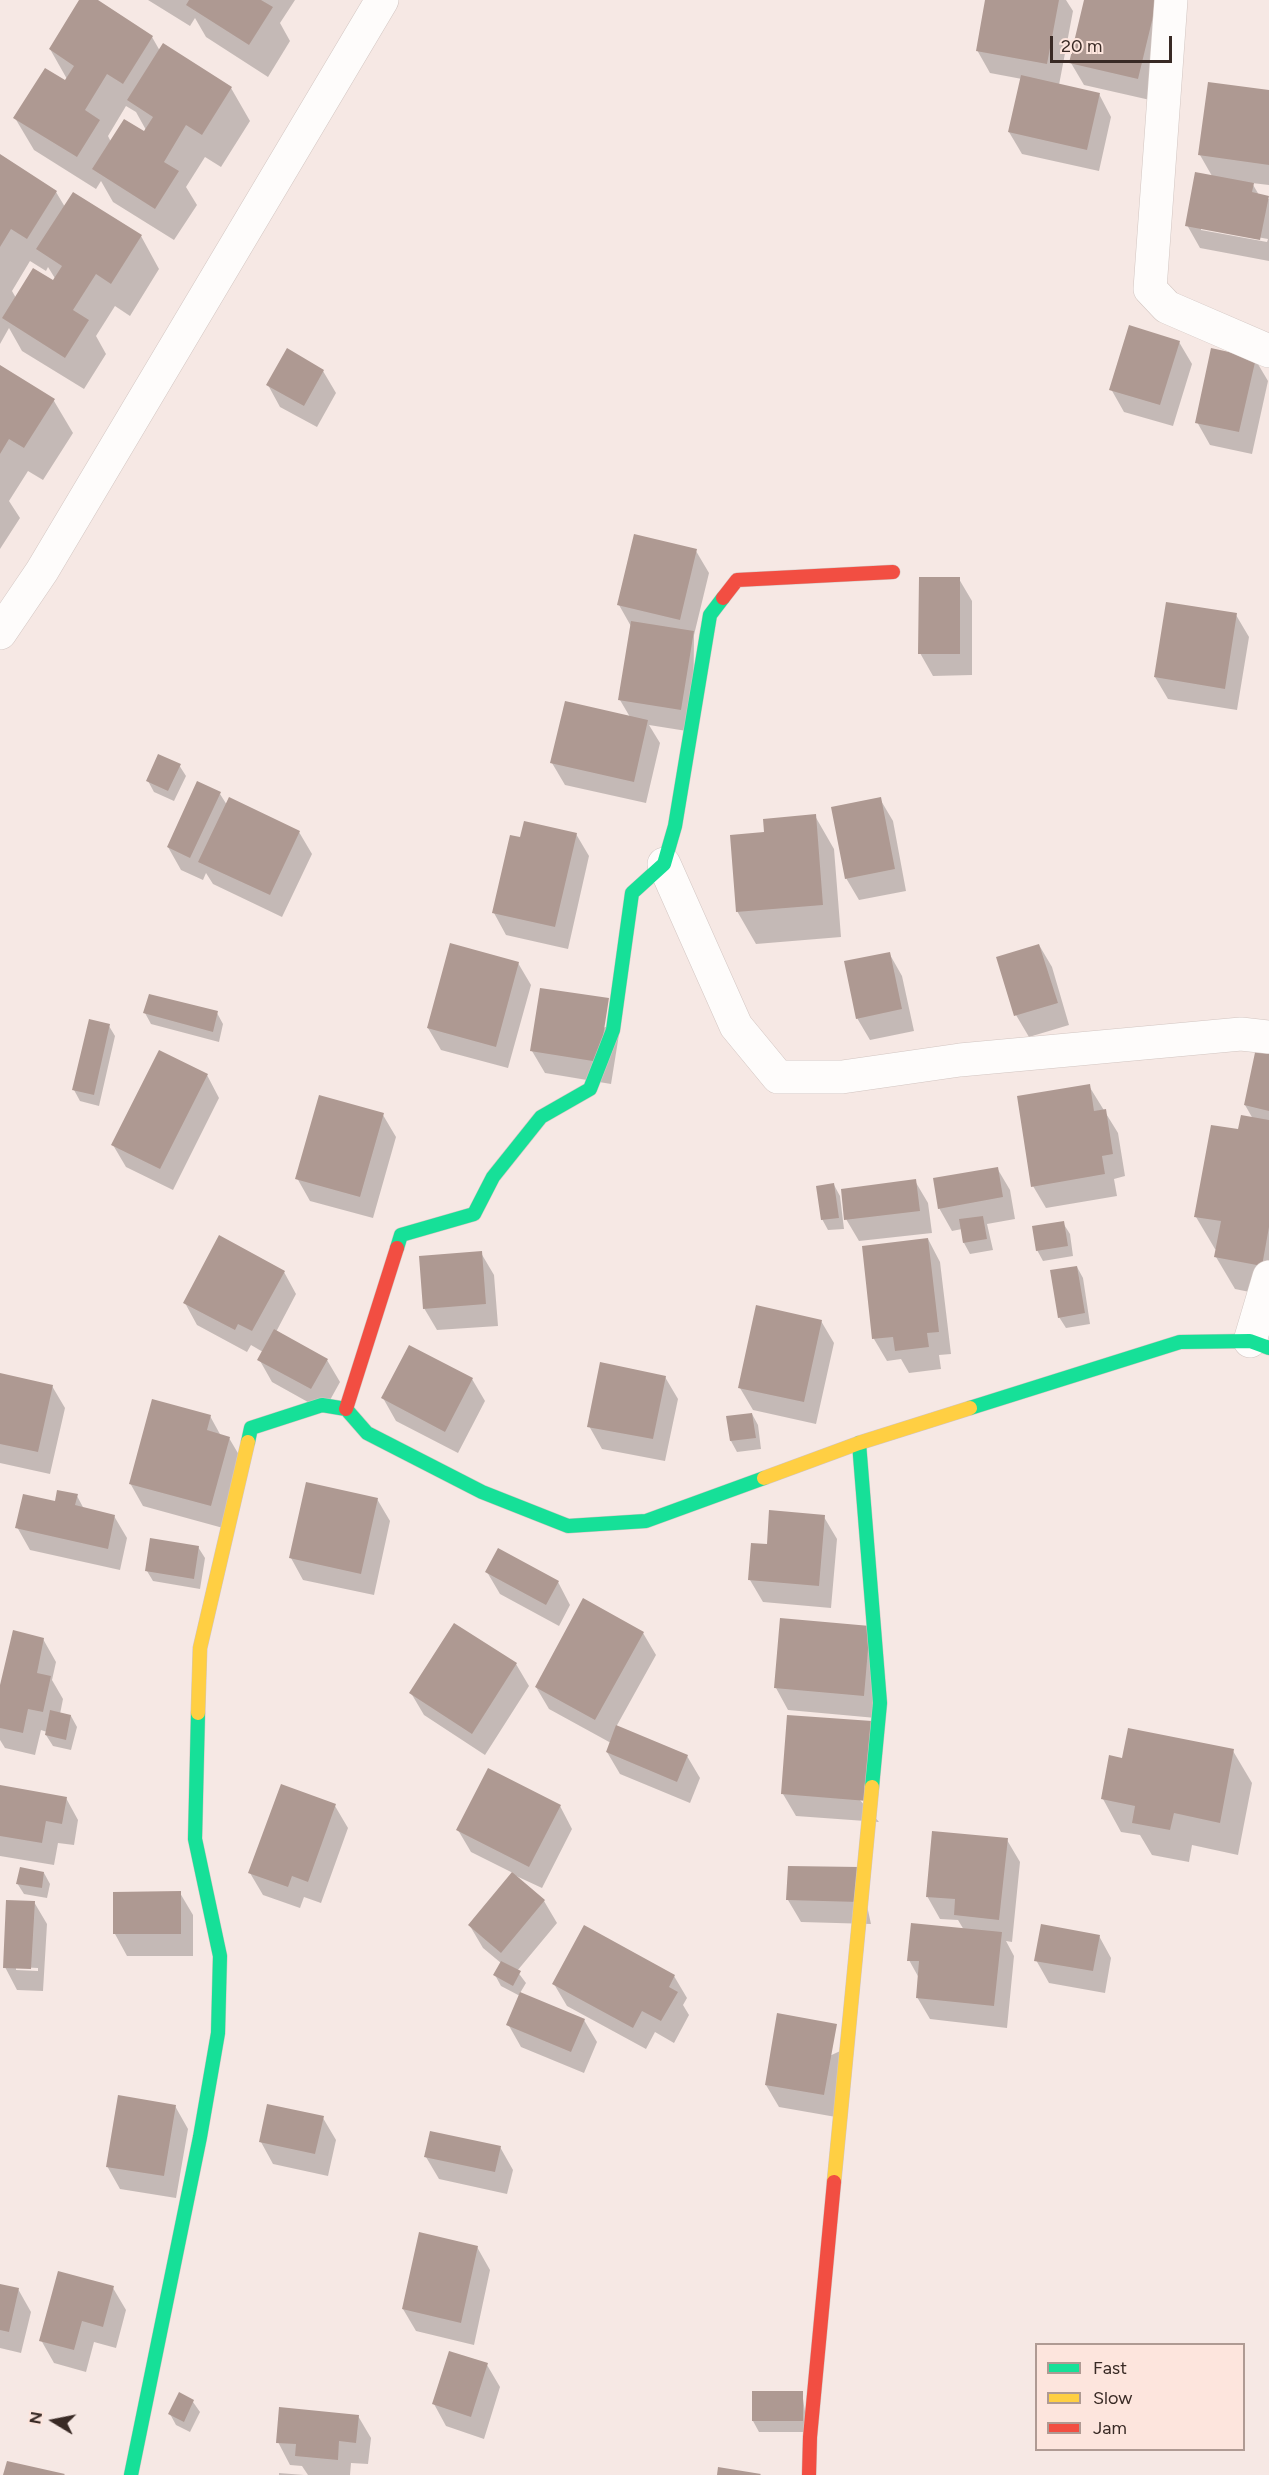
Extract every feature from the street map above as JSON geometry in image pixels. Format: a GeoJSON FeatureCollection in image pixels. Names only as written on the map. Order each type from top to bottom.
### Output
{"type":"FeatureCollection","features":[{"type":"Feature","properties":{"kind":"street"},"geometry":{"type":"LineString","coordinates":[[0,633],[42,571],[382,0]]}},
{"type":"Feature","properties":{"kind":"street"},"geometry":{"type":"LineString","coordinates":[[1171,0],[1150,290],[1167,307],[1269,351]]}},
{"type":"Feature","properties":{"kind":"street"},"geometry":{"type":"LineString","coordinates":[[346,1409],[401,1235],[474,1214],[493,1178],[541,1117],[590,1089],[613,1030],[632,893],[664,864],[675,826],[710,615],[737,579],[893,572]]}},
{"type":"Feature","properties":{"kind":"street"},"geometry":{"type":"LineString","coordinates":[[664,864],[736,1026],[778,1077],[842,1077],[960,1060],[1241,1034],[1269,1037]]}},
{"type":"Feature","properties":{"kind":"street"},"geometry":{"type":"LineString","coordinates":[[131,2475],[200,2137],[218,2033],[220,1956],[195,1839],[200,1648],[251,1428],[322,1405],[346,1409],[367,1433],[482,1492],[568,1526],[646,1521],[859,1443],[1180,1342],[1259,1344],[1269,1277]]}},
{"type":"Feature","properties":{"kind":"street"},"geometry":{"type":"LineString","coordinates":[[809,2475],[810,2437],[880,1703],[859,1443]]}},
{"type":"Feature","properties":{"kind":"building"},"geometry":{"type":"Polygon","coordinates":[[[79,0],[98,0],[153,36],[123,84],[107,74],[85,110],[100,120],[77,157],[13,118],[45,68],[65,80],[74,66],[49,49],[79,0]]]}},
{"type":"Feature","properties":{"kind":"building"},"geometry":{"type":"Polygon","coordinates":[[[189,0],[261,0],[273,7],[249,45],[186,5],[189,0]]]}},
{"type":"Feature","properties":{"kind":"building"},"geometry":{"type":"Polygon","coordinates":[[[985,0],[1059,0],[1047,64],[976,51],[985,0]]]}},
{"type":"Feature","properties":{"kind":"building"},"geometry":{"type":"Polygon","coordinates":[[[1084,0],[1157,0],[1138,79],[1069,63],[1084,0]]]}},
{"type":"Feature","properties":{"kind":"building"},"geometry":{"type":"Polygon","coordinates":[[[163,43],[232,87],[202,135],[186,125],[164,162],[179,171],[155,209],[92,169],[124,119],[144,131],[153,117],[127,100],[163,43]]]}},
{"type":"Feature","properties":{"kind":"building"},"geometry":{"type":"Polygon","coordinates":[[[1021,75],[1100,93],[1087,150],[1008,132],[1021,75]]]}},
{"type":"Feature","properties":{"kind":"building"},"geometry":{"type":"Polygon","coordinates":[[[1208,82],[1269,90],[1269,165],[1198,155],[1208,82]]]}},
{"type":"Feature","properties":{"kind":"building"},"geometry":{"type":"Polygon","coordinates":[[[0,154],[57,191],[27,239],[11,229],[0,247],[0,154]]]}},
{"type":"Feature","properties":{"kind":"building"},"geometry":{"type":"Polygon","coordinates":[[[1195,172],[1254,183],[1252,192],[1269,196],[1260,240],[1185,226],[1195,172]]]}},
{"type":"Feature","properties":{"kind":"building"},"geometry":{"type":"Polygon","coordinates":[[[73,192],[142,235],[111,284],[96,274],[73,310],[89,320],[65,358],[2,318],[33,268],[53,280],[62,266],[36,249],[73,192]]]}},
{"type":"Feature","properties":{"kind":"building"},"geometry":{"type":"Polygon","coordinates":[[[1129,325],[1180,341],[1160,405],[1109,390],[1129,325]]]}},
{"type":"Feature","properties":{"kind":"building"},"geometry":{"type":"Polygon","coordinates":[[[287,348],[324,370],[304,406],[266,385],[287,348]]]}},
{"type":"Feature","properties":{"kind":"building"},"geometry":{"type":"Polygon","coordinates":[[[1211,348],[1256,358],[1239,432],[1195,423],[1211,348]]]}},
{"type":"Feature","properties":{"kind":"building"},"geometry":{"type":"Polygon","coordinates":[[[0,365],[55,399],[24,448],[9,439],[0,454],[0,365]]]}},
{"type":"Feature","properties":{"kind":"building"},"geometry":{"type":"Polygon","coordinates":[[[634,534],[697,549],[680,620],[617,605],[634,534]]]}},
{"type":"Feature","properties":{"kind":"building"},"geometry":{"type":"Polygon","coordinates":[[[919,577],[960,577],[960,654],[918,654],[919,577]]]}},
{"type":"Feature","properties":{"kind":"building"},"geometry":{"type":"Polygon","coordinates":[[[1166,602],[1237,613],[1225,689],[1154,677],[1166,602]]]}},
{"type":"Feature","properties":{"kind":"building"},"geometry":{"type":"Polygon","coordinates":[[[631,621],[694,631],[681,710],[618,700],[631,621]]]}},
{"type":"Feature","properties":{"kind":"building"},"geometry":{"type":"Polygon","coordinates":[[[565,701],[648,720],[634,782],[550,763],[565,701]]]}},
{"type":"Feature","properties":{"kind":"building"},"geometry":{"type":"Polygon","coordinates":[[[158,754],[181,764],[168,791],[146,781],[158,754]]]}},
{"type":"Feature","properties":{"kind":"building"},"geometry":{"type":"Polygon","coordinates":[[[197,781],[221,792],[190,858],[167,847],[197,781]]]}},
{"type":"Feature","properties":{"kind":"building"},"geometry":{"type":"Polygon","coordinates":[[[229,797],[300,831],[270,895],[198,862],[229,797]]]}},
{"type":"Feature","properties":{"kind":"building"},"geometry":{"type":"Polygon","coordinates":[[[881,797],[895,869],[845,879],[831,807],[881,797]]]}},
{"type":"Feature","properties":{"kind":"building"},"geometry":{"type":"Polygon","coordinates":[[[816,814],[823,905],[736,912],[730,835],[764,832],[763,819],[816,814]]]}},
{"type":"Feature","properties":{"kind":"building"},"geometry":{"type":"Polygon","coordinates":[[[524,821],[577,833],[555,927],[492,913],[510,835],[520,837],[524,821]]]}},
{"type":"Feature","properties":{"kind":"building"},"geometry":{"type":"Polygon","coordinates":[[[450,943],[519,962],[496,1047],[427,1028],[450,943]]]}},
{"type":"Feature","properties":{"kind":"building"},"geometry":{"type":"Polygon","coordinates":[[[1039,944],[1058,1003],[1014,1016],[996,957],[1039,944]]]}},
{"type":"Feature","properties":{"kind":"building"},"geometry":{"type":"Polygon","coordinates":[[[890,952],[902,1009],[856,1019],[844,961],[890,952]]]}},
{"type":"Feature","properties":{"kind":"building"},"geometry":{"type":"Polygon","coordinates":[[[540,988],[609,998],[599,1062],[530,1051],[540,988]]]}},
{"type":"Feature","properties":{"kind":"building"},"geometry":{"type":"Polygon","coordinates":[[[149,994],[218,1011],[213,1032],[143,1013],[149,994]]]}},
{"type":"Feature","properties":{"kind":"building"},"geometry":{"type":"Polygon","coordinates":[[[89,1019],[110,1024],[94,1095],[72,1090],[89,1019]]]}},
{"type":"Feature","properties":{"kind":"building"},"geometry":{"type":"Polygon","coordinates":[[[1257,1043],[1269,1046],[1269,1111],[1244,1105],[1257,1043]]]}},
{"type":"Feature","properties":{"kind":"building"},"geometry":{"type":"Polygon","coordinates":[[[159,1050],[208,1074],[160,1169],[111,1145],[159,1050]]]}},
{"type":"Feature","properties":{"kind":"building"},"geometry":{"type":"Polygon","coordinates":[[[1090,1084],[1094,1111],[1106,1109],[1113,1154],[1102,1156],[1105,1174],[1031,1187],[1017,1096],[1090,1084]]]}},
{"type":"Feature","properties":{"kind":"building"},"geometry":{"type":"Polygon","coordinates":[[[319,1095],[384,1113],[360,1197],[295,1179],[319,1095]]]}},
{"type":"Feature","properties":{"kind":"building"},"geometry":{"type":"Polygon","coordinates":[[[1241,1115],[1269,1120],[1269,1227],[1262,1266],[1214,1257],[1221,1221],[1194,1217],[1211,1125],[1238,1129],[1241,1115]]]}},
{"type":"Feature","properties":{"kind":"building"},"geometry":{"type":"Polygon","coordinates":[[[998,1167],[1003,1197],[938,1209],[933,1178],[998,1167]]]}},
{"type":"Feature","properties":{"kind":"building"},"geometry":{"type":"Polygon","coordinates":[[[916,1179],[920,1211],[844,1220],[841,1189],[916,1179]]]}},
{"type":"Feature","properties":{"kind":"building"},"geometry":{"type":"Polygon","coordinates":[[[834,1183],[839,1218],[821,1220],[816,1186],[834,1183]]]}},
{"type":"Feature","properties":{"kind":"building"},"geometry":{"type":"Polygon","coordinates":[[[983,1216],[987,1239],[963,1243],[959,1219],[983,1216]]]}},
{"type":"Feature","properties":{"kind":"building"},"geometry":{"type":"Polygon","coordinates":[[[1064,1221],[1068,1246],[1036,1251],[1032,1226],[1064,1221]]]}},
{"type":"Feature","properties":{"kind":"building"},"geometry":{"type":"Polygon","coordinates":[[[219,1235],[285,1271],[252,1331],[238,1324],[235,1330],[183,1303],[219,1235]]]}},
{"type":"Feature","properties":{"kind":"building"},"geometry":{"type":"Polygon","coordinates":[[[928,1238],[939,1332],[927,1333],[929,1347],[895,1351],[893,1337],[872,1339],[862,1246],[928,1238]]]}},
{"type":"Feature","properties":{"kind":"building"},"geometry":{"type":"Polygon","coordinates":[[[482,1251],[486,1304],[423,1309],[419,1256],[482,1251]]]}},
{"type":"Feature","properties":{"kind":"building"},"geometry":{"type":"Polygon","coordinates":[[[1077,1266],[1085,1313],[1058,1318],[1050,1270],[1077,1266]]]}},
{"type":"Feature","properties":{"kind":"building"},"geometry":{"type":"Polygon","coordinates":[[[756,1305],[822,1320],[804,1402],[738,1388],[756,1305]]]}},
{"type":"Feature","properties":{"kind":"building"},"geometry":{"type":"Polygon","coordinates":[[[274,1329],[328,1359],[311,1389],[257,1360],[274,1329]]]}},
{"type":"Feature","properties":{"kind":"building"},"geometry":{"type":"Polygon","coordinates":[[[409,1345],[473,1378],[445,1432],[381,1398],[409,1345]]]}},
{"type":"Feature","properties":{"kind":"building"},"geometry":{"type":"Polygon","coordinates":[[[600,1362],[666,1376],[653,1439],[587,1427],[600,1362]]]}},
{"type":"Feature","properties":{"kind":"building"},"geometry":{"type":"Polygon","coordinates":[[[0,1373],[53,1385],[38,1452],[0,1444],[0,1373]]]}},
{"type":"Feature","properties":{"kind":"building"},"geometry":{"type":"Polygon","coordinates":[[[152,1399],[211,1415],[207,1430],[230,1437],[211,1506],[129,1484],[152,1399]]]}},
{"type":"Feature","properties":{"kind":"building"},"geometry":{"type":"Polygon","coordinates":[[[752,1413],[756,1438],[730,1441],[726,1416],[752,1413]]]}},
{"type":"Feature","properties":{"kind":"building"},"geometry":{"type":"Polygon","coordinates":[[[306,1482],[378,1498],[361,1574],[289,1558],[306,1482]]]}},
{"type":"Feature","properties":{"kind":"building"},"geometry":{"type":"Polygon","coordinates":[[[57,1490],[78,1494],[75,1505],[115,1515],[108,1549],[15,1528],[23,1494],[55,1501],[57,1490]]]}},
{"type":"Feature","properties":{"kind":"building"},"geometry":{"type":"Polygon","coordinates":[[[769,1510],[825,1515],[819,1586],[748,1580],[751,1543],[767,1544],[769,1510]]]}},
{"type":"Feature","properties":{"kind":"building"},"geometry":{"type":"Polygon","coordinates":[[[150,1538],[199,1546],[194,1579],[145,1571],[150,1538]]]}},
{"type":"Feature","properties":{"kind":"building"},"geometry":{"type":"Polygon","coordinates":[[[498,1548],[559,1581],[546,1605],[485,1572],[498,1548]]]}},
{"type":"Feature","properties":{"kind":"building"},"geometry":{"type":"Polygon","coordinates":[[[583,1598],[644,1632],[595,1720],[535,1687],[583,1598]]]}},
{"type":"Feature","properties":{"kind":"building"},"geometry":{"type":"Polygon","coordinates":[[[780,1618],[870,1626],[864,1696],[774,1688],[780,1618]]]}},
{"type":"Feature","properties":{"kind":"building"},"geometry":{"type":"Polygon","coordinates":[[[454,1623],[517,1663],[472,1734],[409,1693],[454,1623]]]}},
{"type":"Feature","properties":{"kind":"building"},"geometry":{"type":"Polygon","coordinates":[[[13,1630],[44,1638],[37,1673],[51,1676],[43,1712],[28,1709],[23,1733],[0,1728],[0,1685],[13,1630]]]}},
{"type":"Feature","properties":{"kind":"building"},"geometry":{"type":"Polygon","coordinates":[[[50,1710],[71,1715],[66,1740],[45,1735],[50,1710]]]}},
{"type":"Feature","properties":{"kind":"building"},"geometry":{"type":"Polygon","coordinates":[[[787,1715],[872,1721],[867,1801],[781,1794],[787,1715]]]}},
{"type":"Feature","properties":{"kind":"building"},"geometry":{"type":"Polygon","coordinates":[[[616,1725],[688,1755],[677,1782],[606,1752],[616,1725]]]}},
{"type":"Feature","properties":{"kind":"building"},"geometry":{"type":"Polygon","coordinates":[[[1128,1728],[1234,1749],[1220,1823],[1174,1813],[1170,1830],[1132,1823],[1135,1806],[1101,1799],[1109,1755],[1122,1758],[1128,1728]]]}},
{"type":"Feature","properties":{"kind":"building"},"geometry":{"type":"Polygon","coordinates":[[[488,1768],[561,1805],[529,1867],[456,1830],[488,1768]]]}},
{"type":"Feature","properties":{"kind":"building"},"geometry":{"type":"Polygon","coordinates":[[[281,1784],[336,1804],[308,1882],[292,1876],[288,1887],[248,1873],[281,1784]]]}},
{"type":"Feature","properties":{"kind":"building"},"geometry":{"type":"Polygon","coordinates":[[[0,1785],[67,1797],[62,1824],[46,1821],[42,1843],[0,1836],[0,1785]]]}},
{"type":"Feature","properties":{"kind":"building"},"geometry":{"type":"Polygon","coordinates":[[[932,1831],[1008,1838],[999,1920],[954,1915],[955,1899],[926,1897],[932,1831]]]}},
{"type":"Feature","properties":{"kind":"building"},"geometry":{"type":"Polygon","coordinates":[[[788,1866],[860,1867],[859,1902],[786,1900],[788,1866]]]}},
{"type":"Feature","properties":{"kind":"building"},"geometry":{"type":"Polygon","coordinates":[[[20,1867],[44,1872],[42,1888],[16,1884],[20,1867]]]}},
{"type":"Feature","properties":{"kind":"building"},"geometry":{"type":"Polygon","coordinates":[[[512,1872],[545,1900],[501,1953],[468,1925],[512,1872]]]}},
{"type":"Feature","properties":{"kind":"building"},"geometry":{"type":"Polygon","coordinates":[[[181,1891],[181,1934],[113,1934],[113,1892],[181,1891]]]}},
{"type":"Feature","properties":{"kind":"building"},"geometry":{"type":"Polygon","coordinates":[[[6,1900],[35,1901],[31,1969],[3,1968],[6,1900]]]}},
{"type":"Feature","properties":{"kind":"building"},"geometry":{"type":"Polygon","coordinates":[[[911,1923],[1002,1932],[994,2006],[916,1998],[919,1961],[907,1961],[911,1923]]]}},
{"type":"Feature","properties":{"kind":"building"},"geometry":{"type":"Polygon","coordinates":[[[1041,1924],[1100,1935],[1093,1971],[1034,1961],[1041,1924]]]}},
{"type":"Feature","properties":{"kind":"building"},"geometry":{"type":"Polygon","coordinates":[[[584,1925],[675,1975],[669,1987],[678,1992],[661,2021],[642,2011],[633,2028],[552,1984],[584,1925]]]}},
{"type":"Feature","properties":{"kind":"building"},"geometry":{"type":"Polygon","coordinates":[[[501,1961],[521,1971],[513,1986],[493,1975],[501,1961]]]}},
{"type":"Feature","properties":{"kind":"building"},"geometry":{"type":"Polygon","coordinates":[[[520,1992],[585,2019],[571,2052],[506,2025],[520,1992]]]}},
{"type":"Feature","properties":{"kind":"building"},"geometry":{"type":"Polygon","coordinates":[[[777,2013],[837,2024],[824,2095],[765,2085],[777,2013]]]}},
{"type":"Feature","properties":{"kind":"building"},"geometry":{"type":"Polygon","coordinates":[[[118,2095],[176,2105],[164,2176],[106,2167],[118,2095]]]}},
{"type":"Feature","properties":{"kind":"building"},"geometry":{"type":"Polygon","coordinates":[[[267,2104],[324,2116],[315,2154],[259,2142],[267,2104]]]}},
{"type":"Feature","properties":{"kind":"building"},"geometry":{"type":"Polygon","coordinates":[[[430,2131],[501,2146],[495,2172],[424,2157],[430,2131]]]}},
{"type":"Feature","properties":{"kind":"building"},"geometry":{"type":"Polygon","coordinates":[[[419,2232],[478,2246],[461,2323],[402,2309],[419,2232]]]}},
{"type":"Feature","properties":{"kind":"building"},"geometry":{"type":"Polygon","coordinates":[[[58,2271],[114,2286],[103,2327],[82,2321],[74,2350],[39,2341],[58,2271]]]}},
{"type":"Feature","properties":{"kind":"building"},"geometry":{"type":"Polygon","coordinates":[[[0,2284],[19,2288],[9,2332],[0,2330],[0,2284]]]}},
{"type":"Feature","properties":{"kind":"building"},"geometry":{"type":"Polygon","coordinates":[[[449,2351],[488,2363],[471,2417],[432,2404],[449,2351]]]}},
{"type":"Feature","properties":{"kind":"building"},"geometry":{"type":"Polygon","coordinates":[[[752,2391],[803,2391],[803,2421],[752,2421],[752,2391]]]}},
{"type":"Feature","properties":{"kind":"building"},"geometry":{"type":"Polygon","coordinates":[[[179,2392],[194,2400],[184,2422],[168,2414],[179,2392]]]}},
{"type":"Feature","properties":{"kind":"building"},"geometry":{"type":"Polygon","coordinates":[[[279,2407],[359,2415],[356,2443],[339,2441],[338,2460],[295,2456],[296,2444],[276,2443],[279,2407]]]}},
{"type":"Feature","properties":{"kind":"building"},"geometry":{"type":"Polygon","coordinates":[[[7,2461],[65,2474],[3,2475],[7,2461]]]}},
{"type":"Feature","properties":{"kind":"building"},"geometry":{"type":"Polygon","coordinates":[[[718,2467],[761,2474],[717,2475],[718,2467]]]}},
{"type":"Feature","properties":{"kind":"traffic: fast"},"geometry":{"type":"LineString","coordinates":[[397,1248],[401,1235],[474,1214],[493,1177],[541,1117],[590,1089],[613,1030],[632,893],[664,864],[675,826],[710,615],[723,598]]}},
{"type":"Feature","properties":{"kind":"traffic: fast"},"geometry":{"type":"LineString","coordinates":[[970,1408],[1180,1342],[1250,1341],[1269,1348]]}},
{"type":"Feature","properties":{"kind":"traffic: fast"},"geometry":{"type":"LineString","coordinates":[[248,1442],[251,1428],[322,1405],[346,1409],[367,1433],[482,1492],[568,1526],[646,1521],[764,1478]]}},
{"type":"Feature","properties":{"kind":"traffic: fast"},"geometry":{"type":"LineString","coordinates":[[859,1443],[880,1703],[872,1787]]}},
{"type":"Feature","properties":{"kind":"traffic: fast"},"geometry":{"type":"LineString","coordinates":[[131,2475],[200,2137],[218,2033],[220,1956],[195,1839],[198,1713]]}},
{"type":"Feature","properties":{"kind":"traffic: slow"},"geometry":{"type":"LineString","coordinates":[[764,1478],[859,1443],[970,1408]]}},
{"type":"Feature","properties":{"kind":"traffic: slow"},"geometry":{"type":"LineString","coordinates":[[198,1713],[200,1648],[248,1442]]}},
{"type":"Feature","properties":{"kind":"traffic: slow"},"geometry":{"type":"LineString","coordinates":[[834,2182],[872,1787]]}},
{"type":"Feature","properties":{"kind":"traffic: jam"},"geometry":{"type":"LineString","coordinates":[[723,598],[737,580],[893,572]]}},
{"type":"Feature","properties":{"kind":"traffic: jam"},"geometry":{"type":"LineString","coordinates":[[346,1409],[397,1248]]}},
{"type":"Feature","properties":{"kind":"traffic: jam"},"geometry":{"type":"LineString","coordinates":[[809,2475],[810,2437],[834,2182]]}}]}
